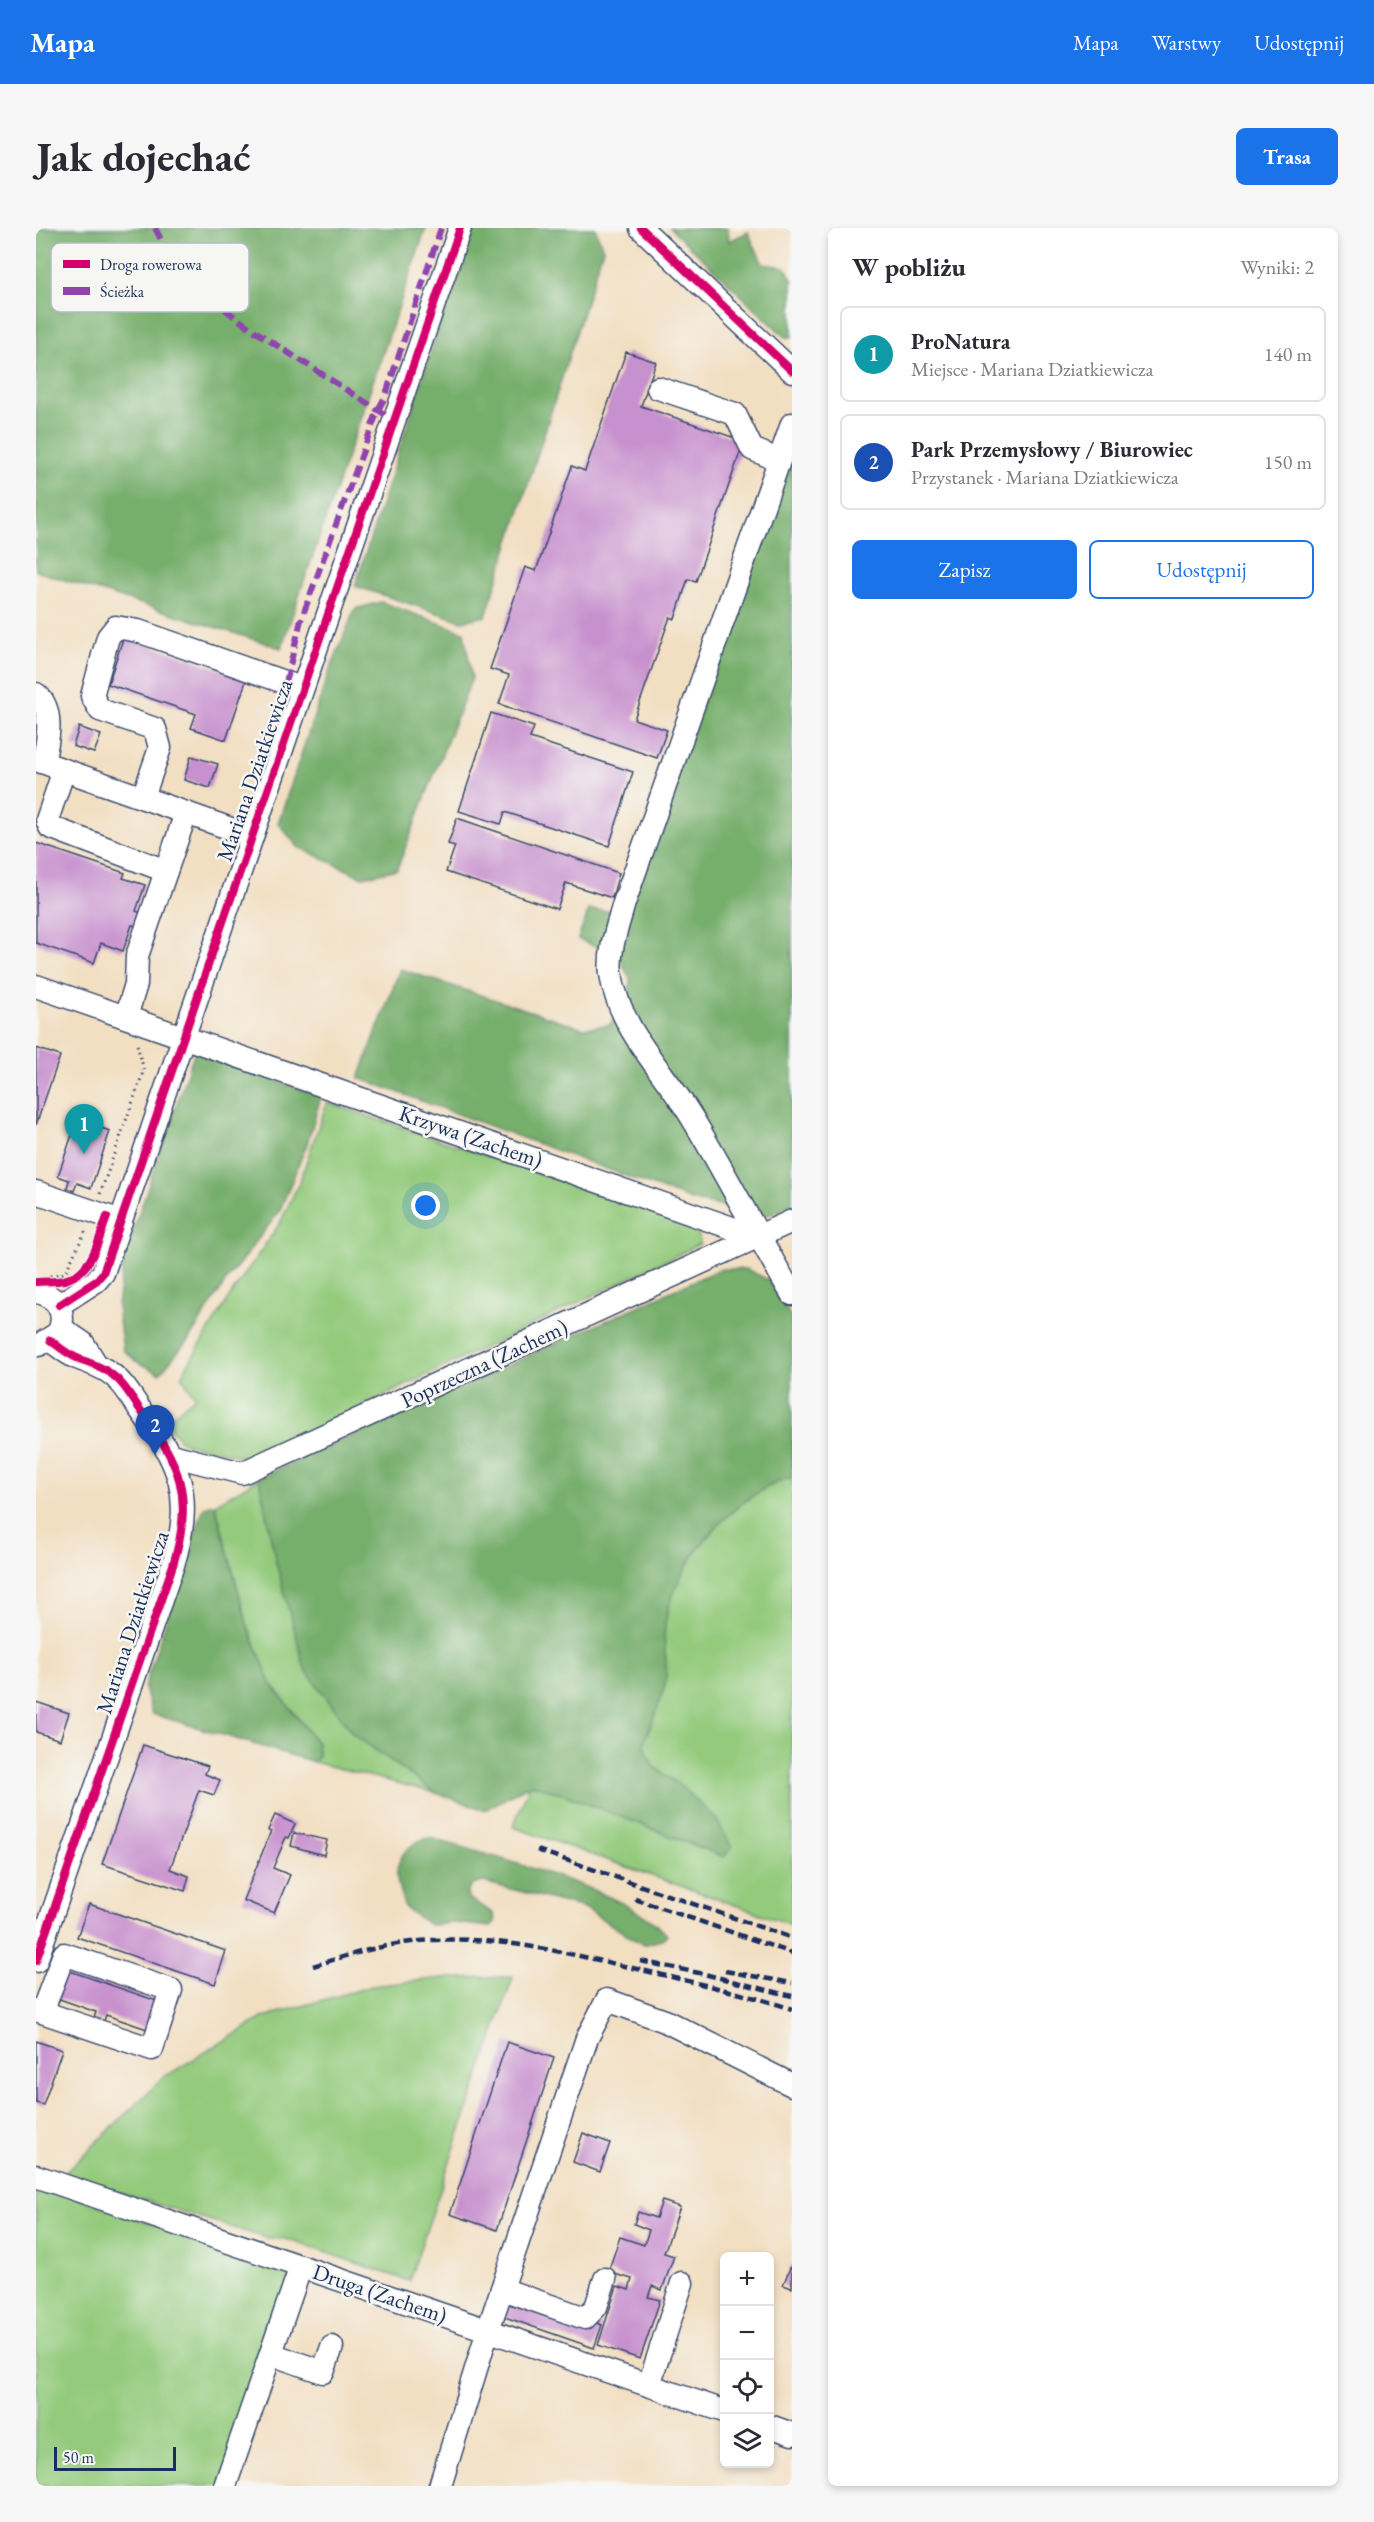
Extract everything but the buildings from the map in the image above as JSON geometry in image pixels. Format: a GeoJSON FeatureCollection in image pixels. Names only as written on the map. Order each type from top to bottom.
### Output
{"type":"FeatureCollection","features":[{"type":"Feature","properties":{"kind":"street","name":"Mariana Dziatkiewicza"},"geometry":{"type":"LineString","coordinates":[[59,1305],[96,1281],[103,1273],[301,687],[460,228]]}},
{"type":"Feature","properties":{"kind":"street"},"geometry":{"type":"LineString","coordinates":[[641,228],[791,368]]}},
{"type":"Feature","properties":{"kind":"street"},"geometry":{"type":"LineString","coordinates":[[658,388],[735,414],[752,449],[778,460]]}},
{"type":"Feature","properties":{"kind":"street"},"geometry":{"type":"LineString","coordinates":[[792,424],[624,903],[610,962],[611,976],[634,1035],[690,1114],[792,1294]]}},
{"type":"Feature","properties":{"kind":"street"},"geometry":{"type":"LineString","coordinates":[[143,797],[160,748],[155,729],[100,710],[92,696],[108,637],[116,627],[138,631],[301,687]]}},
{"type":"Feature","properties":{"kind":"street"},"geometry":{"type":"LineString","coordinates":[[36,694],[41,698],[46,712],[50,738],[47,820],[50,827],[166,871]]}},
{"type":"Feature","properties":{"kind":"street"},"geometry":{"type":"LineString","coordinates":[[48,764],[251,836]]}},
{"type":"Feature","properties":{"kind":"street"},"geometry":{"type":"LineString","coordinates":[[133,1020],[137,956],[186,813]]}},
{"type":"Feature","properties":{"kind":"street","name":"Krzywa (Zachem)"},"geometry":{"type":"LineString","coordinates":[[36,986],[758,1237]]}},
{"type":"Feature","properties":{"kind":"street"},"geometry":{"type":"LineString","coordinates":[[36,1192],[121,1221]]}},
{"type":"Feature","properties":{"kind":"street","name":"Poprzeczna (Zachem)"},"geometry":{"type":"LineString","coordinates":[[171,1455],[242,1473],[792,1221]]}},
{"type":"Feature","properties":{"kind":"street"},"geometry":{"type":"LineString","coordinates":[[43,1283],[59,1305],[62,1317],[49,1338]]}},
{"type":"Feature","properties":{"kind":"street","name":"Mariana Dziatkiewicza"},"geometry":{"type":"LineString","coordinates":[[36,1961],[181,1537],[183,1503],[171,1455],[122,1383],[96,1364],[83,1343],[49,1338]]}},
{"type":"Feature","properties":{"kind":"street"},"geometry":{"type":"LineString","coordinates":[[64,1954],[171,1990],[152,2049],[39,2011],[64,1954]]}},
{"type":"Feature","properties":{"kind":"street"},"geometry":{"type":"LineString","coordinates":[[440,2486],[488,2330],[587,2038],[607,2000],[665,2022],[792,2085]]}},
{"type":"Feature","properties":{"kind":"street","name":"Druga (Zachem)"},"geometry":{"type":"LineString","coordinates":[[36,2176],[720,2410]]}},
{"type":"Feature","properties":{"kind":"street"},"geometry":{"type":"LineString","coordinates":[[225,2486],[301,2266]]}},
{"type":"Feature","properties":{"kind":"street"},"geometry":{"type":"LineString","coordinates":[[502,2289],[585,2318],[596,2307],[605,2279]]}},
{"type":"Feature","properties":{"kind":"street"},"geometry":{"type":"LineString","coordinates":[[649,2385],[682,2283]]}},
{"type":"Feature","properties":{"kind":"street"},"geometry":{"type":"LineString","coordinates":[[271,2354],[323,2372],[332,2346]]}},
{"type":"Feature","properties":{"kind":"street"},"geometry":{"type":"LineString","coordinates":[[774,2427],[792,2434]]}},
{"type":"Feature","properties":{"kind":"path"},"geometry":{"type":"LineString","coordinates":[[43,1283],[65,1273],[86,1234],[144,1070],[133,1020]]}},
{"type":"Feature","properties":{"kind":"path"},"geometry":{"type":"LineString","coordinates":[[43,1283],[66,1280],[75,1274]]}},
{"type":"Feature","properties":{"kind":"green space"},"geometry":{"type":"Polygon","coordinates":[[[36,228],[426,228],[281,648],[36,571],[36,228]]]}},
{"type":"Feature","properties":{"kind":"green space"},"geometry":{"type":"Polygon","coordinates":[[[471,228],[511,228],[516,231],[518,228],[595,228],[603,249],[486,616],[462,621],[355,586],[471,228]]]}},
{"type":"Feature","properties":{"kind":"green space"},"geometry":{"type":"Polygon","coordinates":[[[670,228],[728,228],[729,241],[748,232],[763,264],[785,267],[792,279],[792,337],[785,337],[670,228]]]}},
{"type":"Feature","properties":{"kind":"green space"},"geometry":{"type":"Polygon","coordinates":[[[792,453],[792,1205],[769,1215],[694,1201],[359,1078],[400,969],[583,1028],[609,1025],[629,1003],[630,979],[619,957],[578,939],[589,910],[625,912],[792,453]]]}},
{"type":"Feature","properties":{"kind":"green space"},"geometry":{"type":"Polygon","coordinates":[[[381,602],[464,632],[472,678],[397,869],[362,877],[298,847],[278,823],[329,672],[355,609],[381,602]]]}},
{"type":"Feature","properties":{"kind":"green space"},"geometry":{"type":"Polygon","coordinates":[[[195,1050],[321,1097],[307,1144],[279,1212],[228,1278],[189,1339],[160,1373],[139,1363],[123,1350],[117,1306],[124,1257],[195,1050]]]}},
{"type":"Feature","properties":{"kind":"green space"},"geometry":{"type":"Polygon","coordinates":[[[327,1102],[698,1227],[700,1244],[253,1459],[183,1443],[165,1422],[195,1396],[181,1376],[234,1290],[280,1223],[299,1183],[327,1102]]]}},
{"type":"Feature","properties":{"kind":"green space"},"geometry":{"type":"Polygon","coordinates":[[[720,1269],[746,1269],[769,1280],[792,1319],[792,1477],[770,1486],[730,1514],[696,1552],[683,1574],[672,1596],[666,1619],[664,1641],[666,1679],[644,1744],[653,1766],[682,1787],[717,1820],[732,1848],[724,1857],[531,1784],[485,1810],[436,1793],[353,1734],[305,1669],[276,1562],[259,1478],[720,1269]]]}},
{"type":"Feature","properties":{"kind":"green space"},"geometry":{"type":"Polygon","coordinates":[[[792,1458],[792,1925],[513,1827],[614,1570],[792,1458]]]}},
{"type":"Feature","properties":{"kind":"green space"},"geometry":{"type":"Polygon","coordinates":[[[259,1478],[276,1562],[353,1734],[436,1793],[314,1762],[318,1755],[317,1743],[271,1683],[247,1624],[215,1504],[259,1478]]]}},
{"type":"Feature","properties":{"kind":"green space"},"geometry":{"type":"Polygon","coordinates":[[[215,1504],[247,1624],[271,1683],[317,1743],[318,1755],[314,1762],[152,1714],[144,1688],[204,1507],[215,1504]]]}},
{"type":"Feature","properties":{"kind":"green space"},"geometry":{"type":"Polygon","coordinates":[[[430,1838],[556,1876],[591,1889],[622,1903],[648,1919],[667,1935],[661,1940],[643,1945],[585,1908],[483,1882],[472,1885],[467,1892],[468,1898],[494,1914],[495,1922],[491,1927],[454,1923],[430,1925],[405,1908],[397,1869],[409,1848],[416,1842],[430,1838]]]}},
{"type":"Feature","properties":{"kind":"green space"},"geometry":{"type":"Polygon","coordinates":[[[513,1977],[409,2281],[286,2239],[266,2238],[63,2175],[164,2077],[264,2017],[372,1986],[443,1978],[513,1977]]]}},
{"type":"Feature","properties":{"kind":"green space"},"geometry":{"type":"Polygon","coordinates":[[[36,2184],[294,2272],[221,2486],[36,2486],[36,2184]]]}},
{"type":"Feature","properties":{"kind":"railway"},"geometry":{"type":"LineString","coordinates":[[537,1850],[792,1938]]}},
{"type":"Feature","properties":{"kind":"railway"},"geometry":{"type":"LineString","coordinates":[[635,1899],[792,1953]]}},
{"type":"Feature","properties":{"kind":"railway"},"geometry":{"type":"LineString","coordinates":[[313,1966],[373,1949],[411,1942],[441,1940],[500,1942],[530,1946],[646,1971],[738,1993],[792,2009]]}},
{"type":"Feature","properties":{"kind":"railway"},"geometry":{"type":"LineString","coordinates":[[640,1961],[792,1996]]}},
{"type":"Feature","properties":{"kind":"railway"},"geometry":{"type":"LineString","coordinates":[[725,1971],[792,1983]]}},
{"type":"Feature","properties":{"kind":"marked path"},"geometry":{"type":"LineString","coordinates":[[155,228],[163,243]]}},
{"type":"Feature","properties":{"kind":"marked path"},"geometry":{"type":"LineString","coordinates":[[286,682],[301,620],[378,410],[385,397],[441,228]]}},
{"type":"Feature","properties":{"kind":"marked path"},"geometry":{"type":"LineString","coordinates":[[229,312],[394,420]]}},
{"type":"Feature","properties":{"kind":"cycle path"},"geometry":{"type":"LineString","coordinates":[[59,1305],[96,1281],[103,1273],[460,228]]}},
{"type":"Feature","properties":{"kind":"cycle path"},"geometry":{"type":"LineString","coordinates":[[641,228],[792,371]]}},
{"type":"Feature","properties":{"kind":"cycle path"},"geometry":{"type":"LineString","coordinates":[[36,1282],[64,1280],[82,1270],[93,1254],[107,1217]]}},
{"type":"Feature","properties":{"kind":"cycle path"},"geometry":{"type":"LineString","coordinates":[[36,1961],[173,1565],[179,1540],[183,1500],[174,1464],[126,1389],[106,1370],[73,1356],[50,1340]]}},
{"type":"Feature","properties":{"kind":"place","name":"ProNatura"},"geometry":{"type":"Point","coordinates":[84,1154]}},
{"type":"Feature","properties":{"kind":"place","name":"Park Przemysłowy / Biurowiec"},"geometry":{"type":"Point","coordinates":[155,1455]}}]}
